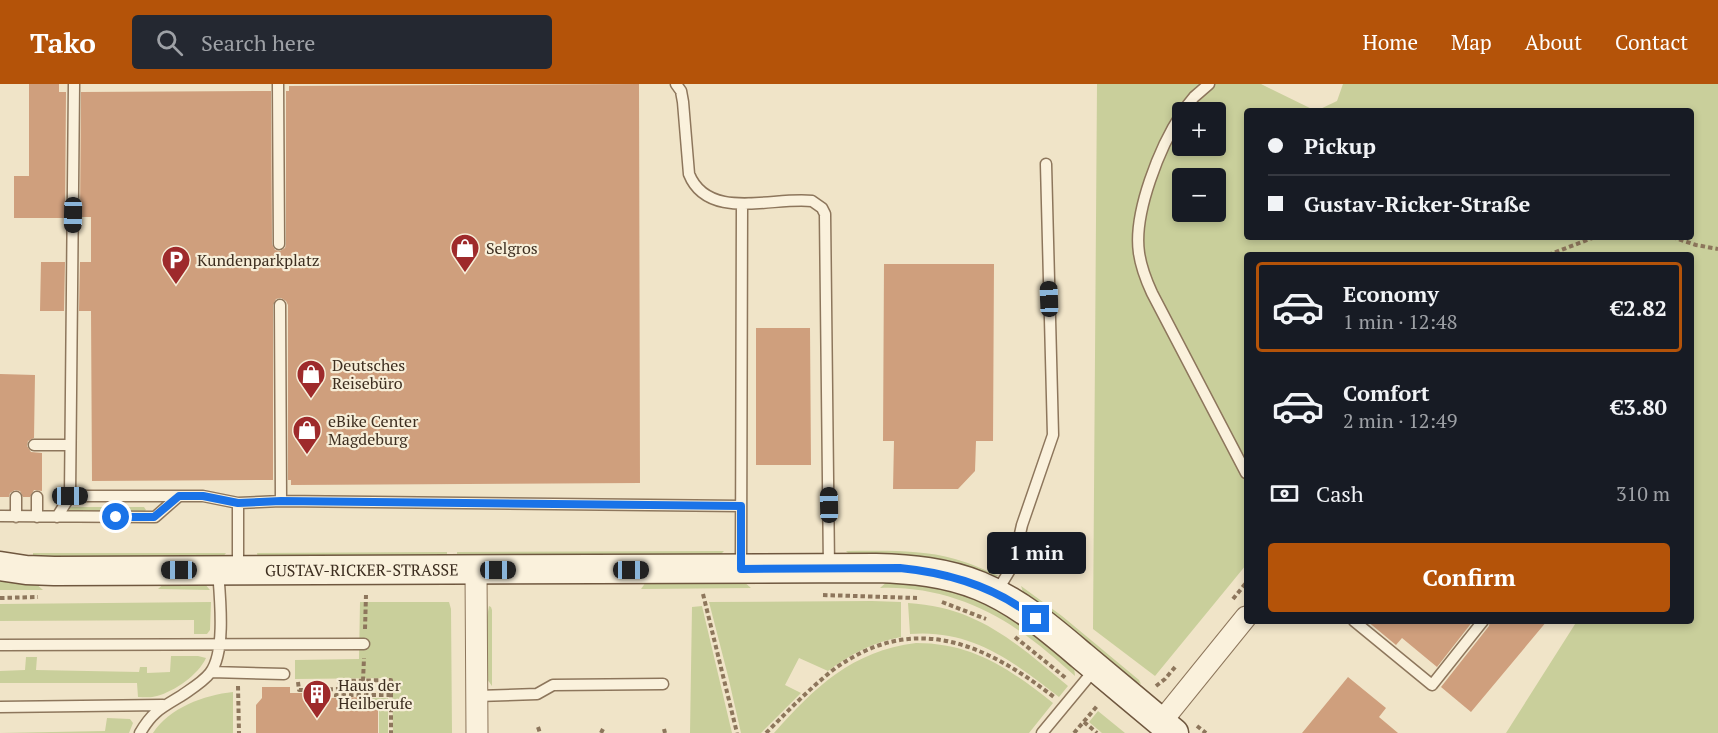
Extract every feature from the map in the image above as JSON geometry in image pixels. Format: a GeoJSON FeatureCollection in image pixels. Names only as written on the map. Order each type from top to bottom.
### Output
{"type":"FeatureCollection","features":[{"type":"Feature","properties":{"kind":"street","name":"GUSTAV-RICKER-STRASSE"},"geometry":{"type":"LineString","coordinates":[[0,566],[26,570],[741,569],[826,582],[900,568],[926,571],[959,579],[996,593],[1031,614],[1087,678],[1167,728]]}},
{"type":"Feature","properties":{"kind":"street"},"geometry":{"type":"LineString","coordinates":[[476,570],[477,733]]}},
{"type":"Feature","properties":{"kind":"street"},"geometry":{"type":"LineString","coordinates":[[1167,728],[1244,620]]}},
{"type":"Feature","properties":{"kind":"lane"},"geometry":{"type":"LineString","coordinates":[[57,518],[70,496],[74,84]]}},
{"type":"Feature","properties":{"kind":"lane"},"geometry":{"type":"LineString","coordinates":[[278,84],[279,244]]}},
{"type":"Feature","properties":{"kind":"lane"},"geometry":{"type":"LineString","coordinates":[[676,84],[684,102],[687,160],[691,178],[699,188],[711,197],[726,203],[809,201],[818,204],[825,214],[826,582]]}},
{"type":"Feature","properties":{"kind":"lane"},"geometry":{"type":"LineString","coordinates":[[1190,102],[1209,84]]}},
{"type":"Feature","properties":{"kind":"lane"},"geometry":{"type":"LineString","coordinates":[[1172,130],[1166,140],[1146,196],[1139,225],[1139,257],[1152,293],[1244,469]]}},
{"type":"Feature","properties":{"kind":"lane"},"geometry":{"type":"LineString","coordinates":[[996,593],[1013,565],[1022,525],[1053,435],[1046,164]]}},
{"type":"Feature","properties":{"kind":"lane"},"geometry":{"type":"LineString","coordinates":[[741,569],[742,204]]}},
{"type":"Feature","properties":{"kind":"lane"},"geometry":{"type":"LineString","coordinates":[[280,305],[281,501]]}},
{"type":"Feature","properties":{"kind":"lane"},"geometry":{"type":"LineString","coordinates":[[36,447],[70,445]]}},
{"type":"Feature","properties":{"kind":"lane"},"geometry":{"type":"LineString","coordinates":[[37,496],[37,517]]}},
{"type":"Feature","properties":{"kind":"lane"},"geometry":{"type":"LineString","coordinates":[[70,496],[203,496],[238,503],[281,501],[741,506]]}},
{"type":"Feature","properties":{"kind":"lane"},"geometry":{"type":"LineString","coordinates":[[0,516],[154,517],[179,496]]}},
{"type":"Feature","properties":{"kind":"lane"},"geometry":{"type":"LineString","coordinates":[[16,497],[16,517]]}},
{"type":"Feature","properties":{"kind":"lane"},"geometry":{"type":"LineString","coordinates":[[140,733],[148,720],[163,705],[203,681],[217,662],[238,503]]}},
{"type":"Feature","properties":{"kind":"lane"},"geometry":{"type":"LineString","coordinates":[[1358,624],[1431,685],[1481,624]]}},
{"type":"Feature","properties":{"kind":"lane"},"geometry":{"type":"LineString","coordinates":[[0,645],[364,644]]}},
{"type":"Feature","properties":{"kind":"lane"},"geometry":{"type":"LineString","coordinates":[[211,672],[284,674]]}},
{"type":"Feature","properties":{"kind":"lane"},"geometry":{"type":"LineString","coordinates":[[1041,733],[1087,678]]}},
{"type":"Feature","properties":{"kind":"lane"},"geometry":{"type":"LineString","coordinates":[[477,696],[537,694],[553,685],[663,684]]}},
{"type":"Feature","properties":{"kind":"lane"},"geometry":{"type":"LineString","coordinates":[[0,707],[163,705]]}},
{"type":"Feature","properties":{"kind":"path"},"geometry":{"type":"LineString","coordinates":[[1556,252],[1587,240]]}},
{"type":"Feature","properties":{"kind":"path"},"geometry":{"type":"LineString","coordinates":[[1681,240],[1718,249]]}},
{"type":"Feature","properties":{"kind":"path"},"geometry":{"type":"LineString","coordinates":[[826,582],[923,599]]}},
{"type":"Feature","properties":{"kind":"path"},"geometry":{"type":"LineString","coordinates":[[715,594],[703,594],[737,733]]}},
{"type":"Feature","properties":{"kind":"path"},"geometry":{"type":"LineString","coordinates":[[932,600],[960,608],[993,622]]}},
{"type":"Feature","properties":{"kind":"path"},"geometry":{"type":"LineString","coordinates":[[1008,632],[1087,678]]}},
{"type":"Feature","properties":{"kind":"path"},"geometry":{"type":"LineString","coordinates":[[766,733],[797,701],[842,664],[877,647],[913,639],[954,642],[991,656],[1021,672],[1064,705]]}},
{"type":"Feature","properties":{"kind":"path"},"geometry":{"type":"LineString","coordinates":[[238,673],[239,733]]}},
{"type":"Feature","properties":{"kind":"path"},"geometry":{"type":"LineString","coordinates":[[284,674],[283,682],[299,682],[299,690],[339,689],[339,681],[390,680],[391,733]]}},
{"type":"Feature","properties":{"kind":"path"},"geometry":{"type":"LineString","coordinates":[[336,698],[336,695],[391,695]]}},
{"type":"Feature","properties":{"kind":"path"},"geometry":{"type":"LineString","coordinates":[[1074,733],[1098,705]]}},
{"type":"Feature","properties":{"kind":"path"},"geometry":{"type":"LineString","coordinates":[[1084,722],[1097,733]]}},
{"type":"Feature","properties":{"kind":"path"},"geometry":{"type":"LineString","coordinates":[[538,727],[540,733]]}},
{"type":"Feature","properties":{"kind":"green space"},"geometry":{"type":"Polygon","coordinates":[[[1097,84],[1261,84],[1310,108],[1244,108],[1244,240],[1694,240],[1694,108],[1322,108],[1337,101],[1343,84],[1718,84],[1718,733],[1506,733],[1575,624],[1694,624],[1694,252],[1244,252],[1244,567],[1155,676],[1093,629],[1097,84]]]}},
{"type":"Feature","properties":{"kind":"green space"},"geometry":{"type":"Polygon","coordinates":[[[71,507],[144,507],[146,510],[144,512],[72,512],[69,509],[71,507]]]}},
{"type":"Feature","properties":{"kind":"green space"},"geometry":{"type":"Polygon","coordinates":[[[724,551],[718,557],[457,557],[457,552],[724,551]]]}},
{"type":"Feature","properties":{"kind":"green space"},"geometry":{"type":"Polygon","coordinates":[[[846,551],[900,551],[941,556],[999,576],[989,577],[851,556],[846,551]]]}},
{"type":"Feature","properties":{"kind":"green space"},"geometry":{"type":"Polygon","coordinates":[[[447,552],[447,558],[258,558],[257,553],[447,552]]]}},
{"type":"Feature","properties":{"kind":"green space"},"geometry":{"type":"Polygon","coordinates":[[[33,553],[226,553],[222,558],[33,559],[33,553]]]}},
{"type":"Feature","properties":{"kind":"green space"},"geometry":{"type":"Polygon","coordinates":[[[0,580],[35,583],[43,590],[0,590],[0,580]]]}},
{"type":"Feature","properties":{"kind":"green space"},"geometry":{"type":"Polygon","coordinates":[[[743,581],[751,588],[641,589],[646,582],[743,581]]]}},
{"type":"Feature","properties":{"kind":"green space"},"geometry":{"type":"Polygon","coordinates":[[[888,581],[909,582],[962,593],[1005,612],[1074,666],[1075,676],[1033,640],[986,611],[935,593],[880,588],[888,581]]]}},
{"type":"Feature","properties":{"kind":"green space"},"geometry":{"type":"Polygon","coordinates":[[[166,582],[204,583],[210,590],[158,589],[166,582]]]}},
{"type":"Feature","properties":{"kind":"green space"},"geometry":{"type":"Polygon","coordinates":[[[1021,586],[1062,616],[1141,684],[1130,679],[1024,595],[1021,586]]]}},
{"type":"Feature","properties":{"kind":"green space"},"geometry":{"type":"Polygon","coordinates":[[[211,602],[210,630],[207,634],[194,634],[194,620],[0,621],[0,604],[211,602]]]}},
{"type":"Feature","properties":{"kind":"green space"},"geometry":{"type":"Polygon","coordinates":[[[360,602],[449,602],[451,609],[452,733],[393,733],[392,678],[295,679],[295,660],[359,659],[360,602]]]}},
{"type":"Feature","properties":{"kind":"green space"},"geometry":{"type":"Polygon","coordinates":[[[709,602],[901,602],[901,637],[863,650],[828,671],[799,658],[785,685],[801,693],[761,733],[741,733],[709,602]]]}},
{"type":"Feature","properties":{"kind":"green space"},"geometry":{"type":"Polygon","coordinates":[[[908,603],[933,606],[976,620],[1013,642],[1068,686],[1059,697],[1008,660],[972,642],[932,634],[910,634],[908,603]]]}},
{"type":"Feature","properties":{"kind":"green space"},"geometry":{"type":"Polygon","coordinates":[[[489,606],[492,610],[492,686],[487,679],[486,623],[489,606]]]}},
{"type":"Feature","properties":{"kind":"green space"},"geometry":{"type":"Polygon","coordinates":[[[702,606],[732,733],[690,733],[692,607],[702,606]]]}},
{"type":"Feature","properties":{"kind":"green space"},"geometry":{"type":"Polygon","coordinates":[[[916,643],[955,648],[990,660],[1053,703],[1029,733],[774,733],[804,701],[836,674],[873,654],[893,647],[916,643]]]}},
{"type":"Feature","properties":{"kind":"green space"},"geometry":{"type":"Polygon","coordinates":[[[171,656],[206,658],[198,670],[185,682],[164,694],[152,697],[138,697],[137,683],[0,683],[0,671],[25,670],[26,657],[37,657],[36,670],[139,672],[140,667],[147,667],[147,673],[170,672],[171,656]]]}},
{"type":"Feature","properties":{"kind":"green space"},"geometry":{"type":"Polygon","coordinates":[[[233,692],[233,733],[153,733],[168,716],[188,704],[211,696],[233,692]]]}},
{"type":"Feature","properties":{"kind":"green space"},"geometry":{"type":"Polygon","coordinates":[[[371,698],[388,698],[388,733],[379,733],[379,705],[371,698]]]}},
{"type":"Feature","properties":{"kind":"green space"},"geometry":{"type":"Polygon","coordinates":[[[1098,711],[1125,733],[1102,733],[1089,722],[1098,711]]]}},
{"type":"Feature","properties":{"kind":"green space"},"geometry":{"type":"Polygon","coordinates":[[[107,718],[130,719],[133,723],[129,733],[0,733],[105,731],[107,718]]]}},
{"type":"Feature","properties":{"kind":"building"},"geometry":{"type":"Polygon","coordinates":[[[29,84],[59,84],[59,92],[66,92],[65,218],[14,218],[14,176],[29,176],[29,84]]]}},
{"type":"Feature","properties":{"kind":"building","name":"Selgros"},"geometry":{"type":"Polygon","coordinates":[[[639,84],[640,483],[291,485],[291,480],[288,480],[288,305],[281,298],[276,299],[273,305],[273,480],[92,481],[91,311],[79,311],[80,262],[91,262],[91,217],[80,217],[81,92],[271,91],[272,244],[275,250],[280,251],[285,248],[286,244],[286,91],[289,91],[289,86],[639,84]]]}},
{"type":"Feature","properties":{"kind":"building"},"geometry":{"type":"Polygon","coordinates":[[[41,262],[65,262],[64,311],[40,311],[41,262]]]}},
{"type":"Feature","properties":{"kind":"building"},"geometry":{"type":"Polygon","coordinates":[[[884,264],[994,264],[993,441],[976,441],[975,471],[958,489],[893,489],[894,441],[883,441],[884,264]]]}},
{"type":"Feature","properties":{"kind":"building"},"geometry":{"type":"Polygon","coordinates":[[[756,328],[810,328],[811,465],[756,465],[756,328]]]}},
{"type":"Feature","properties":{"kind":"building"},"geometry":{"type":"Polygon","coordinates":[[[0,374],[35,375],[34,438],[28,441],[27,446],[31,452],[42,453],[42,491],[34,490],[30,497],[23,497],[20,491],[15,490],[10,493],[9,497],[0,497],[0,374]]]}},
{"type":"Feature","properties":{"kind":"building"},"geometry":{"type":"Polygon","coordinates":[[[1371,624],[1471,624],[1437,667],[1402,638],[1396,645],[1371,624]]]}},
{"type":"Feature","properties":{"kind":"building"},"geometry":{"type":"Polygon","coordinates":[[[1489,624],[1544,624],[1471,712],[1441,687],[1489,624]]]}},
{"type":"Feature","properties":{"kind":"building"},"geometry":{"type":"Polygon","coordinates":[[[1348,677],[1386,708],[1379,717],[1398,733],[1302,733],[1348,677]]]}},
{"type":"Feature","properties":{"kind":"building","name":"Haus der Heilberufe"},"geometry":{"type":"Polygon","coordinates":[[[262,687],[290,687],[290,693],[325,693],[329,698],[369,697],[378,705],[378,733],[256,733],[256,705],[262,698],[262,687]]]}},
{"type":"Feature","properties":{"kind":"place","name":"Selgros"},"geometry":{"type":"Point","coordinates":[465,274]}},
{"type":"Feature","properties":{"kind":"place","name":"Kundenparkplatz"},"geometry":{"type":"Point","coordinates":[176,286]}},
{"type":"Feature","properties":{"kind":"place","name":"Deutsches Reisebüro"},"geometry":{"type":"Point","coordinates":[311,400]}},
{"type":"Feature","properties":{"kind":"place","name":"eBike Center Magdeburg"},"geometry":{"type":"Point","coordinates":[307,456]}},
{"type":"Feature","properties":{"kind":"place","name":"Haus der Heilberufe"},"geometry":{"type":"Point","coordinates":[317,720]}},
{"type":"Feature","properties":{"kind":"route"},"geometry":{"type":"LineString","coordinates":[[116,517],[154,517],[179,496],[203,496],[238,503],[281,501],[741,506],[741,569],[900,568],[926,571],[978,585],[1010,601],[1036,619]]}}]}
